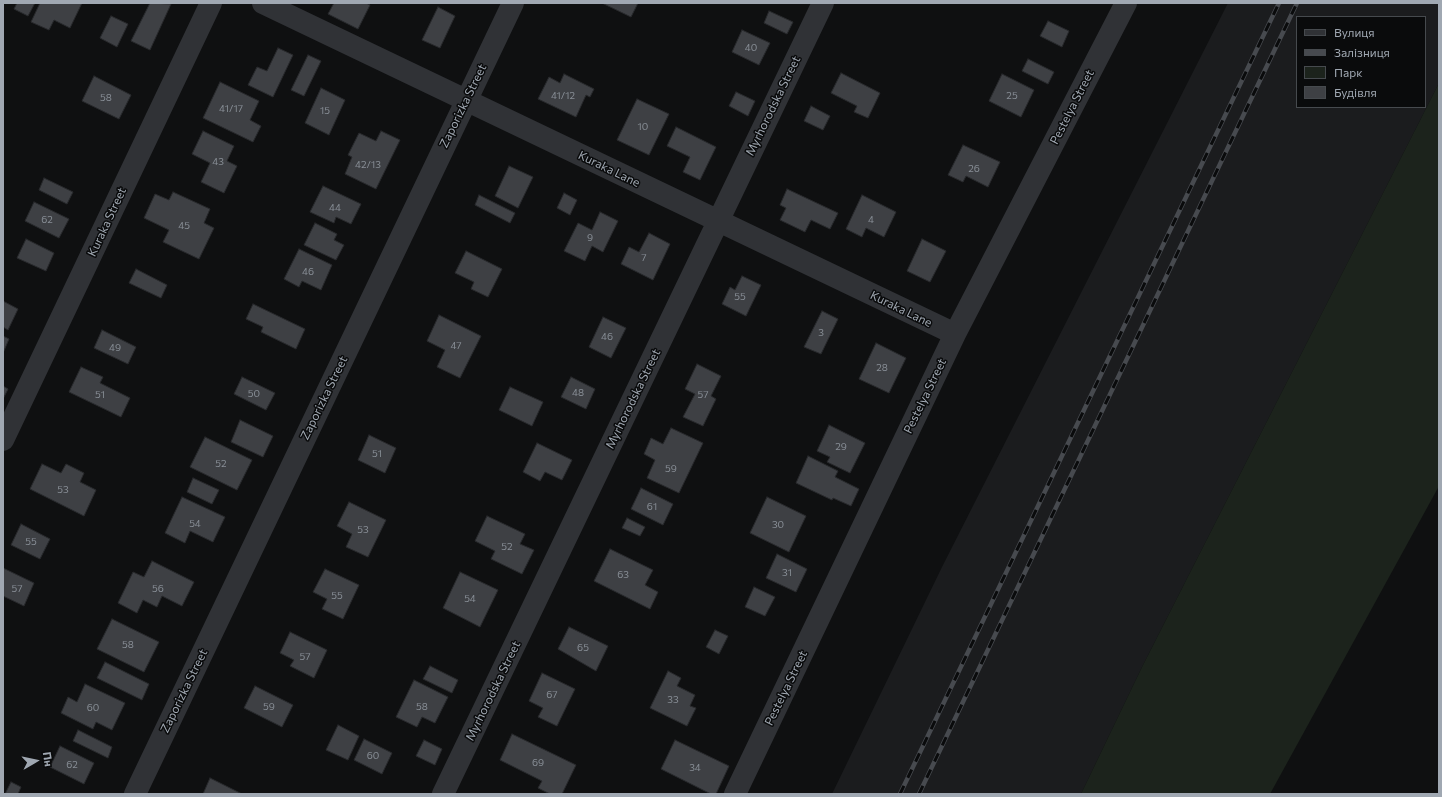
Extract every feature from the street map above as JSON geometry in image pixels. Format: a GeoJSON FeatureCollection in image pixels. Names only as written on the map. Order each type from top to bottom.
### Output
{"type":"FeatureCollection","features":[{"type":"Feature","properties":{"kind":"street","name":"Kuraka Street"},"geometry":{"type":"LineString","coordinates":[[3,440],[211,3]]}},
{"type":"Feature","properties":{"kind":"street","name":"Kuraka Lane"},"geometry":{"type":"LineString","coordinates":[[263,3],[955,334]]}},
{"type":"Feature","properties":{"kind":"street","name":"Zaporizka Street"},"geometry":{"type":"LineString","coordinates":[[135,794],[513,3]]}},
{"type":"Feature","properties":{"kind":"street","name":"Myrhorodska Street"},"geometry":{"type":"LineString","coordinates":[[443,794],[823,3]]}},
{"type":"Feature","properties":{"kind":"street","name":"Pestelya Street"},"geometry":{"type":"LineString","coordinates":[[735,794],[955,334],[1126,3]]}},
{"type":"Feature","properties":{"kind":"shaded area"},"geometry":{"type":"Polygon","coordinates":[[[1228,3],[1439,3],[1439,83],[1142,667],[1081,794],[832,794],[942,567],[1228,3]]]}},
{"type":"Feature","properties":{"kind":"green space"},"geometry":{"type":"Polygon","coordinates":[[[1439,83],[1439,486],[1270,794],[1081,794],[1142,667],[1439,83]]]}},
{"type":"Feature","properties":{"kind":"building"},"geometry":{"type":"Polygon","coordinates":[[[17,3],[35,3],[28,16],[14,9],[17,3]]]}},
{"type":"Feature","properties":{"kind":"building"},"geometry":{"type":"Polygon","coordinates":[[[40,3],[82,3],[70,28],[54,20],[49,30],[31,22],[40,3]]]}},
{"type":"Feature","properties":{"kind":"building"},"geometry":{"type":"Polygon","coordinates":[[[150,3],[171,4],[150,50],[131,41],[150,3]]]}},
{"type":"Feature","properties":{"kind":"building"},"geometry":{"type":"Polygon","coordinates":[[[334,3],[366,3],[370,5],[358,29],[328,14],[334,3]]]}},
{"type":"Feature","properties":{"kind":"building"},"geometry":{"type":"Polygon","coordinates":[[[602,3],[638,3],[631,17],[602,3]]]}},
{"type":"Feature","properties":{"kind":"building"},"geometry":{"type":"Polygon","coordinates":[[[438,7],[455,16],[440,48],[422,40],[438,7]]]}},
{"type":"Feature","properties":{"kind":"building"},"geometry":{"type":"Polygon","coordinates":[[[769,11],[793,22],[787,34],[764,23],[769,11]]]}},
{"type":"Feature","properties":{"kind":"building"},"geometry":{"type":"Polygon","coordinates":[[[111,16],[128,24],[117,47],[100,38],[111,16]]]}},
{"type":"Feature","properties":{"kind":"building"},"geometry":{"type":"Polygon","coordinates":[[[1048,21],[1069,31],[1062,47],[1040,36],[1048,21]]]}},
{"type":"Feature","properties":{"kind":"building"},"geometry":{"type":"Polygon","coordinates":[[[742,30],[770,43],[759,65],[732,52],[742,30]]]}},
{"type":"Feature","properties":{"kind":"building"},"geometry":{"type":"Polygon","coordinates":[[[278,48],[293,55],[273,97],[248,85],[257,67],[267,71],[278,48]]]}},
{"type":"Feature","properties":{"kind":"building"},"geometry":{"type":"Polygon","coordinates":[[[308,55],[321,61],[304,96],[291,90],[308,55]]]}},
{"type":"Feature","properties":{"kind":"building"},"geometry":{"type":"Polygon","coordinates":[[[1028,59],[1054,72],[1048,84],[1022,71],[1028,59]]]}},
{"type":"Feature","properties":{"kind":"building"},"geometry":{"type":"Polygon","coordinates":[[[841,73],[880,93],[868,118],[854,112],[857,106],[831,93],[841,73]]]}},
{"type":"Feature","properties":{"kind":"building"},"geometry":{"type":"Polygon","coordinates":[[[564,74],[594,89],[590,97],[586,95],[576,117],[538,99],[549,77],[560,83],[564,74]]]}},
{"type":"Feature","properties":{"kind":"building"},"geometry":{"type":"Polygon","coordinates":[[[1002,74],[1034,90],[1021,117],[989,101],[1002,74]]]}},
{"type":"Feature","properties":{"kind":"building"},"geometry":{"type":"Polygon","coordinates":[[[94,76],[131,95],[119,119],[82,101],[94,76]]]}},
{"type":"Feature","properties":{"kind":"building"},"geometry":{"type":"Polygon","coordinates":[[[220,82],[259,101],[250,120],[261,126],[253,142],[203,118],[220,82]]]}},
{"type":"Feature","properties":{"kind":"building"},"geometry":{"type":"Polygon","coordinates":[[[321,88],[345,100],[329,135],[305,123],[321,88]]]}},
{"type":"Feature","properties":{"kind":"building"},"geometry":{"type":"Polygon","coordinates":[[[736,92],[755,101],[748,116],[729,106],[736,92]]]}},
{"type":"Feature","properties":{"kind":"building"},"geometry":{"type":"Polygon","coordinates":[[[637,99],[669,114],[649,155],[617,140],[637,99]]]}},
{"type":"Feature","properties":{"kind":"building"},"geometry":{"type":"Polygon","coordinates":[[[811,106],[830,116],[823,130],[804,121],[811,106]]]}},
{"type":"Feature","properties":{"kind":"building"},"geometry":{"type":"Polygon","coordinates":[[[676,127],[716,147],[700,180],[683,172],[690,157],[667,146],[676,127]]]}},
{"type":"Feature","properties":{"kind":"building"},"geometry":{"type":"Polygon","coordinates":[[[203,131],[234,146],[227,161],[237,166],[224,193],[201,182],[210,163],[192,154],[203,131]]]}},
{"type":"Feature","properties":{"kind":"building"},"geometry":{"type":"Polygon","coordinates":[[[381,131],[400,140],[376,189],[345,174],[352,157],[348,155],[359,133],[376,141],[381,131]]]}},
{"type":"Feature","properties":{"kind":"building"},"geometry":{"type":"Polygon","coordinates":[[[963,145],[1000,162],[988,187],[966,176],[963,182],[948,175],[963,145]]]}},
{"type":"Feature","properties":{"kind":"building"},"geometry":{"type":"Polygon","coordinates":[[[509,166],[533,177],[518,208],[495,196],[509,166]]]}},
{"type":"Feature","properties":{"kind":"building"},"geometry":{"type":"Polygon","coordinates":[[[44,178],[73,192],[67,204],[39,190],[44,178]]]}},
{"type":"Feature","properties":{"kind":"building"},"geometry":{"type":"Polygon","coordinates":[[[323,186],[361,204],[351,224],[336,217],[334,223],[310,212],[323,186]]]}},
{"type":"Feature","properties":{"kind":"building"},"geometry":{"type":"Polygon","coordinates":[[[787,189],[838,213],[830,229],[811,220],[805,232],[780,220],[786,208],[780,205],[787,189]]]}},
{"type":"Feature","properties":{"kind":"building"},"geometry":{"type":"Polygon","coordinates":[[[173,192],[210,209],[204,223],[214,228],[199,259],[163,242],[169,230],[144,218],[155,194],[169,200],[173,192]]]}},
{"type":"Feature","properties":{"kind":"building"},"geometry":{"type":"Polygon","coordinates":[[[564,193],[577,200],[570,215],[557,208],[564,193]]]}},
{"type":"Feature","properties":{"kind":"building"},"geometry":{"type":"Polygon","coordinates":[[[479,195],[515,213],[510,223],[475,205],[479,195]]]}},
{"type":"Feature","properties":{"kind":"building"},"geometry":{"type":"Polygon","coordinates":[[[862,195],[896,212],[884,237],[866,228],[862,237],[846,229],[862,195]]]}},
{"type":"Feature","properties":{"kind":"building"},"geometry":{"type":"Polygon","coordinates":[[[34,202],[69,219],[59,238],[25,221],[34,202]]]}},
{"type":"Feature","properties":{"kind":"building"},"geometry":{"type":"Polygon","coordinates":[[[600,212],[618,221],[603,252],[592,246],[585,261],[564,251],[578,223],[592,230],[600,212]]]}},
{"type":"Feature","properties":{"kind":"building"},"geometry":{"type":"Polygon","coordinates":[[[315,223],[337,234],[334,240],[344,245],[336,260],[304,245],[315,223]]]}},
{"type":"Feature","properties":{"kind":"building"},"geometry":{"type":"Polygon","coordinates":[[[649,233],[670,244],[653,280],[621,264],[629,247],[639,252],[649,233]]]}},
{"type":"Feature","properties":{"kind":"building"},"geometry":{"type":"Polygon","coordinates":[[[26,239],[54,253],[46,271],[17,258],[26,239]]]}},
{"type":"Feature","properties":{"kind":"building"},"geometry":{"type":"Polygon","coordinates":[[[922,239],[946,251],[930,282],[907,271],[922,239]]]}},
{"type":"Feature","properties":{"kind":"building"},"geometry":{"type":"Polygon","coordinates":[[[299,249],[332,265],[321,290],[302,281],[299,287],[284,279],[299,249]]]}},
{"type":"Feature","properties":{"kind":"building"},"geometry":{"type":"Polygon","coordinates":[[[466,251],[502,269],[488,297],[471,289],[474,282],[455,273],[466,251]]]}},
{"type":"Feature","properties":{"kind":"building"},"geometry":{"type":"Polygon","coordinates":[[[136,269],[167,285],[161,298],[129,283],[136,269]]]}},
{"type":"Feature","properties":{"kind":"building"},"geometry":{"type":"Polygon","coordinates":[[[742,276],[761,285],[746,316],[722,304],[730,287],[735,290],[742,276]]]}},
{"type":"Feature","properties":{"kind":"building"},"geometry":{"type":"Polygon","coordinates":[[[3,301],[18,309],[8,330],[3,327],[3,301]]]}},
{"type":"Feature","properties":{"kind":"building"},"geometry":{"type":"Polygon","coordinates":[[[253,304],[305,329],[296,349],[261,332],[263,327],[246,319],[253,304]]]}},
{"type":"Feature","properties":{"kind":"building"},"geometry":{"type":"Polygon","coordinates":[[[822,311],[838,319],[821,354],[804,347],[822,311]]]}},
{"type":"Feature","properties":{"kind":"building"},"geometry":{"type":"Polygon","coordinates":[[[439,315],[481,336],[460,378],[437,367],[445,350],[427,341],[439,315]]]}},
{"type":"Feature","properties":{"kind":"building"},"geometry":{"type":"Polygon","coordinates":[[[603,317],[626,328],[611,358],[589,347],[603,317]]]}},
{"type":"Feature","properties":{"kind":"building"},"geometry":{"type":"Polygon","coordinates":[[[102,330],[136,347],[128,364],[94,348],[102,330]]]}},
{"type":"Feature","properties":{"kind":"building"},"geometry":{"type":"Polygon","coordinates":[[[3,336],[9,339],[3,353],[3,336]]]}},
{"type":"Feature","properties":{"kind":"building"},"geometry":{"type":"Polygon","coordinates":[[[876,343],[906,358],[889,393],[859,379],[876,343]]]}},
{"type":"Feature","properties":{"kind":"building"},"geometry":{"type":"Polygon","coordinates":[[[697,364],[721,376],[711,396],[716,399],[703,426],[683,417],[695,394],[685,389],[697,364]]]}},
{"type":"Feature","properties":{"kind":"building"},"geometry":{"type":"Polygon","coordinates":[[[81,367],[103,377],[100,383],[130,398],[121,417],[69,392],[81,367]]]}},
{"type":"Feature","properties":{"kind":"building"},"geometry":{"type":"Polygon","coordinates":[[[242,377],[275,393],[266,410],[234,394],[242,377]]]}},
{"type":"Feature","properties":{"kind":"building"},"geometry":{"type":"Polygon","coordinates":[[[571,377],[595,389],[586,409],[561,397],[571,377]]]}},
{"type":"Feature","properties":{"kind":"building"},"geometry":{"type":"Polygon","coordinates":[[[3,386],[8,389],[3,399],[3,386]]]}},
{"type":"Feature","properties":{"kind":"building"},"geometry":{"type":"Polygon","coordinates":[[[510,387],[543,402],[532,426],[499,410],[510,387]]]}},
{"type":"Feature","properties":{"kind":"building"},"geometry":{"type":"Polygon","coordinates":[[[240,420],[273,436],[263,457],[231,442],[240,420]]]}},
{"type":"Feature","properties":{"kind":"building"},"geometry":{"type":"Polygon","coordinates":[[[829,425],[865,443],[850,473],[827,462],[830,457],[817,451],[829,425]]]}},
{"type":"Feature","properties":{"kind":"building"},"geometry":{"type":"Polygon","coordinates":[[[671,428],[703,443],[679,493],[647,478],[655,460],[644,454],[651,438],[663,444],[671,428]]]}},
{"type":"Feature","properties":{"kind":"building"},"geometry":{"type":"Polygon","coordinates":[[[369,435],[396,448],[385,473],[358,460],[369,435]]]}},
{"type":"Feature","properties":{"kind":"building"},"geometry":{"type":"Polygon","coordinates":[[[205,437],[252,460],[237,490],[190,467],[205,437]]]}},
{"type":"Feature","properties":{"kind":"building"},"geometry":{"type":"Polygon","coordinates":[[[537,443],[572,460],[562,480],[545,472],[540,481],[523,472],[537,443]]]}},
{"type":"Feature","properties":{"kind":"building"},"geometry":{"type":"Polygon","coordinates":[[[808,456],[838,471],[835,477],[859,489],[851,506],[833,498],[832,500],[796,483],[808,456]]]}},
{"type":"Feature","properties":{"kind":"building"},"geometry":{"type":"Polygon","coordinates":[[[42,464],[61,473],[66,464],[84,473],[80,482],[96,490],[84,516],[30,489],[42,464]]]}},
{"type":"Feature","properties":{"kind":"building"},"geometry":{"type":"Polygon","coordinates":[[[193,478],[219,490],[212,504],[187,492],[193,478]]]}},
{"type":"Feature","properties":{"kind":"building"},"geometry":{"type":"Polygon","coordinates":[[[641,488],[673,504],[663,525],[631,509],[641,488]]]}},
{"type":"Feature","properties":{"kind":"building"},"geometry":{"type":"Polygon","coordinates":[[[182,497],[225,517],[213,542],[190,531],[185,543],[165,533],[182,497]]]}},
{"type":"Feature","properties":{"kind":"building"},"geometry":{"type":"Polygon","coordinates":[[[767,497],[806,516],[789,552],[750,533],[767,497]]]}},
{"type":"Feature","properties":{"kind":"building"},"geometry":{"type":"Polygon","coordinates":[[[349,502],[386,520],[368,557],[346,547],[352,534],[337,526],[349,502]]]}},
{"type":"Feature","properties":{"kind":"building"},"geometry":{"type":"Polygon","coordinates":[[[487,516],[525,534],[520,544],[534,550],[522,574],[491,559],[495,551],[475,541],[487,516]]]}},
{"type":"Feature","properties":{"kind":"building"},"geometry":{"type":"Polygon","coordinates":[[[627,518],[645,527],[640,536],[622,528],[627,518]]]}},
{"type":"Feature","properties":{"kind":"building"},"geometry":{"type":"Polygon","coordinates":[[[21,524],[50,539],[40,559],[11,545],[21,524]]]}},
{"type":"Feature","properties":{"kind":"building"},"geometry":{"type":"Polygon","coordinates":[[[610,549],[653,570],[645,585],[658,592],[650,609],[594,581],[610,549]]]}},
{"type":"Feature","properties":{"kind":"building"},"geometry":{"type":"Polygon","coordinates":[[[777,554],[807,569],[796,592],[766,578],[777,554]]]}},
{"type":"Feature","properties":{"kind":"building"},"geometry":{"type":"Polygon","coordinates":[[[152,561],[194,582],[182,606],[162,596],[157,607],[143,600],[137,613],[118,603],[133,572],[144,577],[152,561]]]}},
{"type":"Feature","properties":{"kind":"building"},"geometry":{"type":"Polygon","coordinates":[[[3,568],[34,583],[24,606],[3,596],[3,568]]]}},
{"type":"Feature","properties":{"kind":"building"},"geometry":{"type":"Polygon","coordinates":[[[325,569],[359,585],[343,619],[322,609],[327,599],[313,592],[325,569]]]}},
{"type":"Feature","properties":{"kind":"building"},"geometry":{"type":"Polygon","coordinates":[[[460,572],[498,590],[480,627],[443,608],[460,572]]]}},
{"type":"Feature","properties":{"kind":"building"},"geometry":{"type":"Polygon","coordinates":[[[754,587],[775,597],[765,616],[745,607],[754,587]]]}},
{"type":"Feature","properties":{"kind":"building"},"geometry":{"type":"Polygon","coordinates":[[[112,619],[159,642],[144,672],[97,649],[112,619]]]}},
{"type":"Feature","properties":{"kind":"building"},"geometry":{"type":"Polygon","coordinates":[[[569,627],[608,646],[596,671],[558,649],[569,627]]]}},
{"type":"Feature","properties":{"kind":"building"},"geometry":{"type":"Polygon","coordinates":[[[715,630],[728,636],[719,654],[706,647],[715,630]]]}},
{"type":"Feature","properties":{"kind":"building"},"geometry":{"type":"Polygon","coordinates":[[[290,632],[327,650],[314,678],[290,666],[294,660],[280,653],[290,632]]]}},
{"type":"Feature","properties":{"kind":"building"},"geometry":{"type":"Polygon","coordinates":[[[105,662],[149,684],[142,700],[97,678],[105,662]]]}},
{"type":"Feature","properties":{"kind":"building"},"geometry":{"type":"Polygon","coordinates":[[[430,666],[458,680],[452,693],[423,679],[430,666]]]}},
{"type":"Feature","properties":{"kind":"building"},"geometry":{"type":"Polygon","coordinates":[[[668,671],[681,678],[677,686],[695,695],[690,706],[696,708],[687,726],[650,708],[668,671]]]}},
{"type":"Feature","properties":{"kind":"building"},"geometry":{"type":"Polygon","coordinates":[[[542,673],[575,689],[557,726],[538,717],[543,708],[529,701],[542,673]]]}},
{"type":"Feature","properties":{"kind":"building"},"geometry":{"type":"Polygon","coordinates":[[[414,680],[448,697],[435,723],[422,717],[417,727],[396,717],[414,680]]]}},
{"type":"Feature","properties":{"kind":"building"},"geometry":{"type":"Polygon","coordinates":[[[85,684],[125,703],[112,730],[96,722],[93,729],[61,713],[68,697],[77,702],[85,684]]]}},
{"type":"Feature","properties":{"kind":"building"},"geometry":{"type":"Polygon","coordinates":[[[255,686],[293,705],[282,727],[244,708],[255,686]]]}},
{"type":"Feature","properties":{"kind":"building"},"geometry":{"type":"Polygon","coordinates":[[[338,725],[359,736],[348,760],[326,750],[338,725]]]}},
{"type":"Feature","properties":{"kind":"building"},"geometry":{"type":"Polygon","coordinates":[[[78,730],[112,747],[108,758],[73,741],[78,730]]]}},
{"type":"Feature","properties":{"kind":"building"},"geometry":{"type":"Polygon","coordinates":[[[512,734],[576,765],[562,794],[550,794],[538,788],[542,781],[500,760],[512,734]]]}},
{"type":"Feature","properties":{"kind":"building"},"geometry":{"type":"Polygon","coordinates":[[[364,739],[392,753],[382,774],[354,760],[364,739]]]}},
{"type":"Feature","properties":{"kind":"building"},"geometry":{"type":"Polygon","coordinates":[[[424,740],[442,749],[435,765],[416,756],[424,740]]]}},
{"type":"Feature","properties":{"kind":"building"},"geometry":{"type":"Polygon","coordinates":[[[675,740],[729,766],[716,794],[711,794],[661,769],[675,740]]]}},
{"type":"Feature","properties":{"kind":"building"},"geometry":{"type":"Polygon","coordinates":[[[60,746],[94,763],[84,784],[50,767],[60,746]]]}},
{"type":"Feature","properties":{"kind":"building"},"geometry":{"type":"Polygon","coordinates":[[[210,778],[242,794],[203,794],[210,778]]]}},
{"type":"Feature","properties":{"kind":"building"},"geometry":{"type":"Polygon","coordinates":[[[11,782],[21,787],[18,794],[5,794],[11,782]]]}},
{"type":"Feature","properties":{"kind":"railway"},"geometry":{"type":"LineString","coordinates":[[900,794],[1279,3]]}},
{"type":"Feature","properties":{"kind":"railway"},"geometry":{"type":"LineString","coordinates":[[919,794],[1297,3]]}}]}
